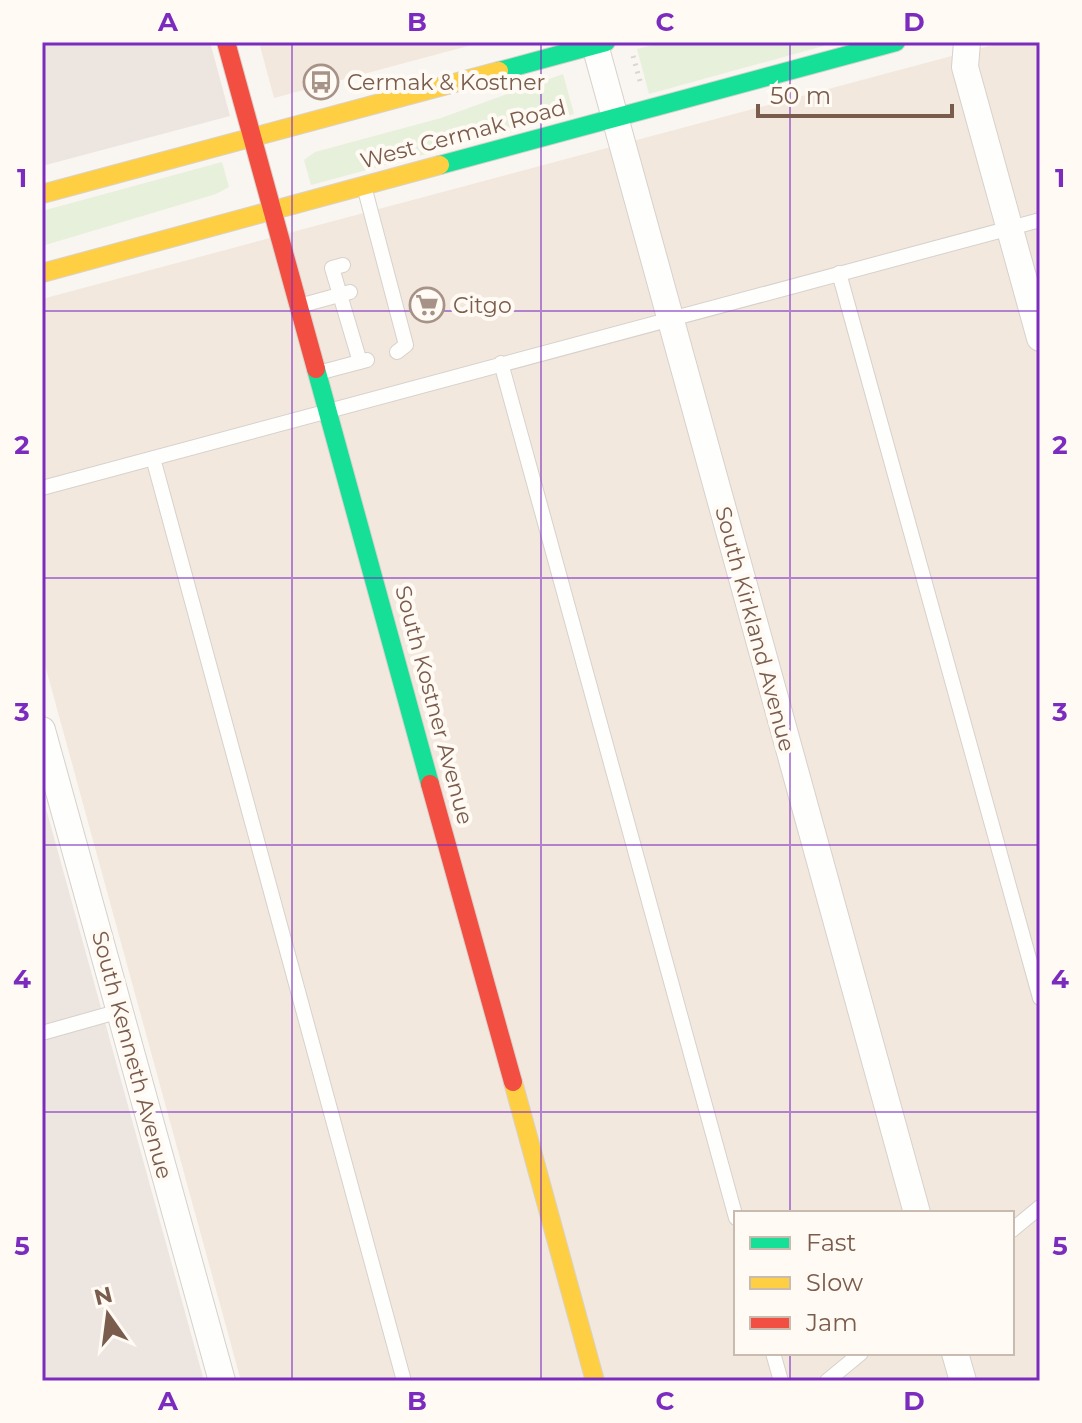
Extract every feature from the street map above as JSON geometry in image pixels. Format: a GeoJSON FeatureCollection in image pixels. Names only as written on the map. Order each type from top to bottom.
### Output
{"type":"FeatureCollection","features":[{"type":"Feature","properties":{"kind":"main road","name":"South Kostner Avenue"},"geometry":{"type":"LineString","coordinates":[[226,42],[595,1381]]}},
{"type":"Feature","properties":{"kind":"main road","name":"West Cermak Road"},"geometry":{"type":"LineString","coordinates":[[42,273],[896,42]]}},
{"type":"Feature","properties":{"kind":"main road"},"geometry":{"type":"LineString","coordinates":[[42,194],[600,44]]}},
{"type":"Feature","properties":{"kind":"street"},"geometry":{"type":"LineString","coordinates":[[967,42],[965,67],[1040,338]]}},
{"type":"Feature","properties":{"kind":"street","name":"South Kirkland Avenue"},"geometry":{"type":"LineString","coordinates":[[600,44],[614,118],[916,1211]]}},
{"type":"Feature","properties":{"kind":"street","name":"South Kenneth Avenue"},"geometry":{"type":"LineString","coordinates":[[43,735],[222,1381]]}},
{"type":"Feature","properties":{"kind":"street"},"geometry":{"type":"LineString","coordinates":[[956,1355],[963,1381]]}},
{"type":"Feature","properties":{"kind":"lane"},"geometry":{"type":"LineString","coordinates":[[364,185],[398,342]]}},
{"type":"Feature","properties":{"kind":"lane"},"geometry":{"type":"LineString","coordinates":[[42,488],[1040,220]]}},
{"type":"Feature","properties":{"kind":"lane"},"geometry":{"type":"LineString","coordinates":[[317,373],[362,353],[345,293],[332,268],[343,265]]}},
{"type":"Feature","properties":{"kind":"lane"},"geometry":{"type":"LineString","coordinates":[[839,273],[1040,998]]}},
{"type":"Feature","properties":{"kind":"lane"},"geometry":{"type":"LineString","coordinates":[[299,306],[345,293]]}},
{"type":"Feature","properties":{"kind":"lane"},"geometry":{"type":"LineString","coordinates":[[501,363],[734,1211]]}},
{"type":"Feature","properties":{"kind":"lane"},"geometry":{"type":"LineString","coordinates":[[153,458],[404,1381]]}},
{"type":"Feature","properties":{"kind":"lane"},"geometry":{"type":"LineString","coordinates":[[42,1033],[120,1011]]}},
{"type":"Feature","properties":{"kind":"lane"},"geometry":{"type":"LineString","coordinates":[[1014,1228],[1040,1207]]}},
{"type":"Feature","properties":{"kind":"lane"},"geometry":{"type":"LineString","coordinates":[[774,1355],[781,1381]]}},
{"type":"Feature","properties":{"kind":"lane"},"geometry":{"type":"LineString","coordinates":[[827,1381],[859,1355]]}},
{"type":"Feature","properties":{"kind":"path"},"geometry":{"type":"LineString","coordinates":[[632,53],[643,94]]}},
{"type":"Feature","properties":{"kind":"shaded area"},"geometry":{"type":"Polygon","coordinates":[[[42,42],[210,42],[230,116],[42,166],[42,42]]]}},
{"type":"Feature","properties":{"kind":"shaded area"},"geometry":{"type":"Polygon","coordinates":[[[259,42],[483,42],[274,98],[259,42]]]}},
{"type":"Feature","properties":{"kind":"shaded area"},"geometry":{"type":"Polygon","coordinates":[[[1004,42],[1040,42],[1040,1381],[241,1381],[42,654],[42,299],[1004,42]]]}},
{"type":"Feature","properties":{"kind":"shaded area"},"geometry":{"type":"Polygon","coordinates":[[[42,794],[204,1381],[42,1381],[42,794]]]}},
{"type":"Feature","properties":{"kind":"green space"},"geometry":{"type":"Polygon","coordinates":[[[664,42],[838,42],[649,94],[637,49],[664,42]]]}},
{"type":"Feature","properties":{"kind":"green space"},"geometry":{"type":"Polygon","coordinates":[[[563,74],[574,114],[311,185],[304,160],[315,152],[441,118],[563,74]]]}},
{"type":"Feature","properties":{"kind":"green space"},"geometry":{"type":"Polygon","coordinates":[[[222,162],[229,187],[216,194],[42,246],[42,211],[222,162]]]}},
{"type":"Feature","properties":{"kind":"traffic: fast"},"geometry":{"type":"LineString","coordinates":[[499,71],[606,42]]}},
{"type":"Feature","properties":{"kind":"traffic: fast"},"geometry":{"type":"LineString","coordinates":[[440,165],[896,42]]}},
{"type":"Feature","properties":{"kind":"traffic: fast"},"geometry":{"type":"LineString","coordinates":[[316,369],[430,784]]}},
{"type":"Feature","properties":{"kind":"traffic: slow"},"geometry":{"type":"LineString","coordinates":[[42,194],[499,71]]}},
{"type":"Feature","properties":{"kind":"traffic: slow"},"geometry":{"type":"LineString","coordinates":[[42,273],[440,165]]}},
{"type":"Feature","properties":{"kind":"traffic: slow"},"geometry":{"type":"LineString","coordinates":[[513,1082],[595,1381]]}},
{"type":"Feature","properties":{"kind":"traffic: jam"},"geometry":{"type":"LineString","coordinates":[[226,42],[316,369]]}},
{"type":"Feature","properties":{"kind":"traffic: jam"},"geometry":{"type":"LineString","coordinates":[[430,784],[513,1082]]}},
{"type":"Feature","properties":{"kind":"place","name":"Cermak & Kostner"},"geometry":{"type":"Point","coordinates":[321,82]}},
{"type":"Feature","properties":{"kind":"place","name":"Citgo"},"geometry":{"type":"Point","coordinates":[427,305]}}]}
